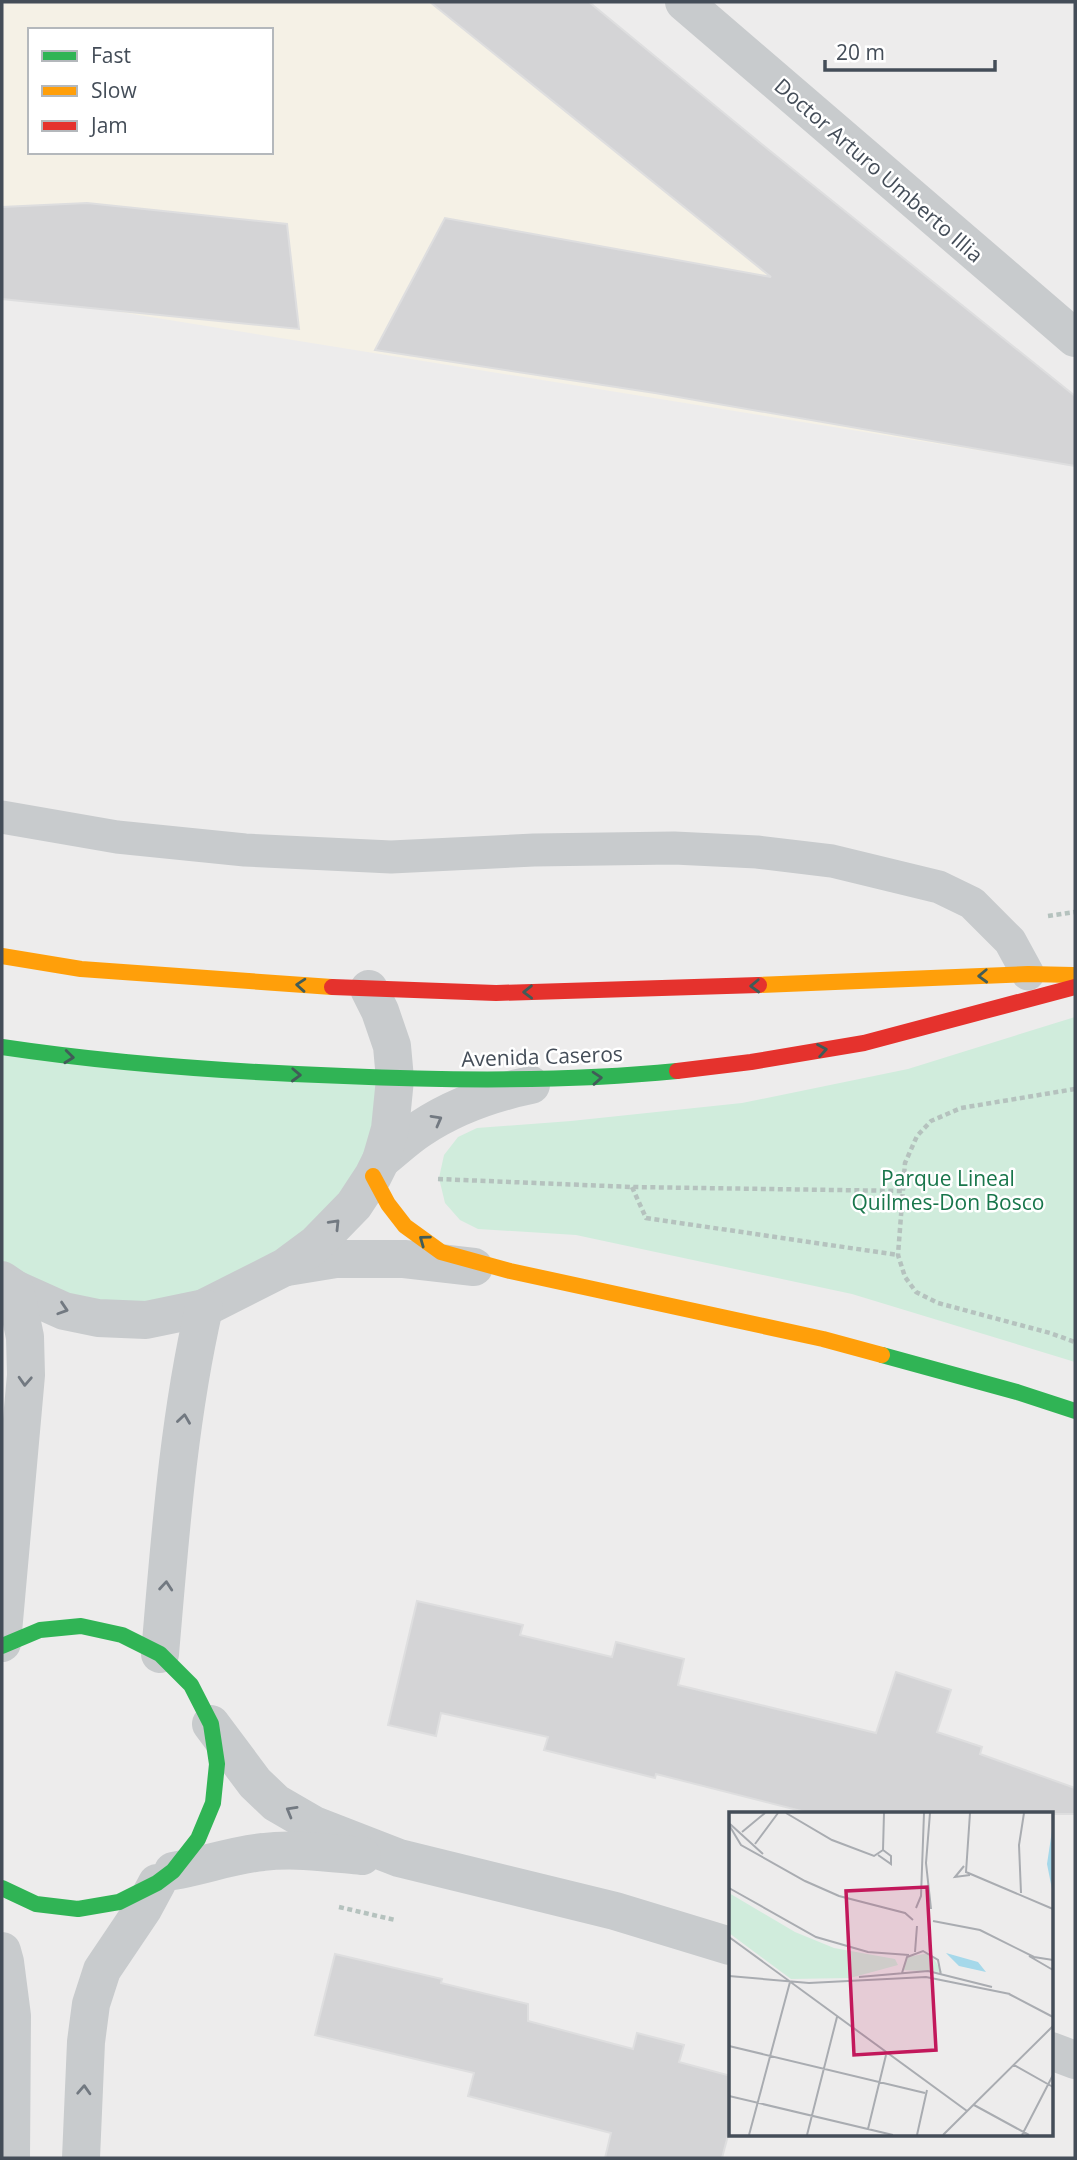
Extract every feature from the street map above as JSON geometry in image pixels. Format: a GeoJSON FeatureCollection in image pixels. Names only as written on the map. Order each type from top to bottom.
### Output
{"type":"FeatureCollection","features":[{"type":"Feature","properties":{"kind":"street","name":"Doctor Arturo Umberto Illia"},"geometry":{"type":"LineString","coordinates":[[684,2],[1075,338]]}},
{"type":"Feature","properties":{"kind":"street"},"geometry":{"type":"LineString","coordinates":[[2,956],[81,969],[369,989],[496,993],[673,989],[1028,974],[1075,975]]}},
{"type":"Feature","properties":{"kind":"street","name":"Avenida Caseros"},"geometry":{"type":"LineString","coordinates":[[2,1047],[208,1071],[395,1079],[556,1080],[749,1062],[864,1043],[1075,987]]}},
{"type":"Feature","properties":{"kind":"street"},"geometry":{"type":"LineString","coordinates":[[8,1284],[64,1311],[98,1318],[146,1320],[204,1308],[285,1267],[316,1244],[354,1205],[377,1168],[390,1129],[395,1079],[392,1045],[369,989]]}},
{"type":"Feature","properties":{"kind":"street"},"geometry":{"type":"LineString","coordinates":[[377,1168],[419,1129],[462,1106],[508,1090],[556,1080]]}},
{"type":"Feature","properties":{"kind":"street"},"geometry":{"type":"LineString","coordinates":[[377,1168],[388,1204],[405,1226],[440,1252],[510,1271],[823,1339],[1017,1392],[1075,1411]]}},
{"type":"Feature","properties":{"kind":"street"},"geometry":{"type":"LineString","coordinates":[[285,1267],[336,1259],[404,1259],[510,1271]]}},
{"type":"Feature","properties":{"kind":"street"},"geometry":{"type":"LineString","coordinates":[[8,1284],[25,1337],[26,1375],[2,1644],[40,1630],[82,1626],[122,1635],[160,1654],[191,1685],[211,1724],[256,1783],[276,1803],[314,1825],[398,1858],[615,1911],[729,1945]]}},
{"type":"Feature","properties":{"kind":"street"},"geometry":{"type":"LineString","coordinates":[[160,1654],[175,1487],[195,1349],[204,1308]]}},
{"type":"Feature","properties":{"kind":"street"},"geometry":{"type":"LineString","coordinates":[[81,2158],[86,2042],[91,2004],[102,1970],[165,1877],[198,1839],[213,1803],[217,1764],[211,1724]]}},
{"type":"Feature","properties":{"kind":"street"},"geometry":{"type":"LineString","coordinates":[[2,1888],[36,1904],[78,1909],[119,1902],[165,1877],[266,1852],[398,1858]]}},
{"type":"Feature","properties":{"kind":"street"},"geometry":{"type":"LineString","coordinates":[[2,1951],[12,2016],[11,2158]]}},
{"type":"Feature","properties":{"kind":"street"},"geometry":{"type":"LineString","coordinates":[[1052,2051],[1075,2060]]}},
{"type":"Feature","properties":{"kind":"lane"},"geometry":{"type":"LineString","coordinates":[[2,817],[117,837],[245,850],[391,857],[534,850],[674,848],[757,852],[832,861],[939,887],[972,903],[1010,941],[1028,974]]}},
{"type":"Feature","properties":{"kind":"path"},"geometry":{"type":"LineString","coordinates":[[993,924],[1075,912]]}},
{"type":"Feature","properties":{"kind":"path"},"geometry":{"type":"LineString","coordinates":[[1075,1088],[961,1108],[932,1121],[918,1136],[905,1163],[898,1255],[905,1277],[916,1292],[938,1303],[1075,1342]]}},
{"type":"Feature","properties":{"kind":"path"},"geometry":{"type":"LineString","coordinates":[[377,1168],[632,1187],[902,1191]]}},
{"type":"Feature","properties":{"kind":"path"},"geometry":{"type":"LineString","coordinates":[[632,1187],[646,1218],[898,1255]]}},
{"type":"Feature","properties":{"kind":"path"},"geometry":{"type":"LineString","coordinates":[[335,1906],[395,1920]]}},
{"type":"Feature","properties":{"kind":"shaded area"},"geometry":{"type":"Polygon","coordinates":[[[2,2],[558,2],[1075,419],[1075,466],[2,293],[2,2]]]}},
{"type":"Feature","properties":{"kind":"green space","name":"Parque Lineal Quilmes-Don Bosco"},"geometry":{"type":"Polygon","coordinates":[[[1075,1017],[1075,1362],[852,1294],[576,1235],[478,1229],[460,1220],[445,1203],[439,1178],[444,1155],[458,1137],[477,1128],[742,1103],[908,1069],[1075,1017]]]}},
{"type":"Feature","properties":{"kind":"green space"},"geometry":{"type":"Polygon","coordinates":[[[2,1047],[395,1079],[390,1129],[316,1244],[146,1320],[2,1280],[2,1047]]]}},
{"type":"Feature","properties":{"kind":"building"},"geometry":{"type":"Polygon","coordinates":[[[430,2],[589,2],[1075,396],[1075,466],[655,393],[375,350],[445,218],[771,277],[430,2]]]}},
{"type":"Feature","properties":{"kind":"building"},"geometry":{"type":"Polygon","coordinates":[[[87,203],[287,224],[299,329],[2,299],[2,207],[87,203]]]}},
{"type":"Feature","properties":{"kind":"building"},"geometry":{"type":"Polygon","coordinates":[[[417,1601],[523,1625],[520,1635],[612,1657],[616,1642],[684,1659],[678,1685],[876,1733],[896,1672],[951,1690],[937,1732],[982,1747],[980,1754],[1075,1788],[1075,1814],[805,1812],[656,1774],[655,1778],[544,1750],[548,1737],[441,1713],[436,1736],[388,1725],[417,1601]]]}},
{"type":"Feature","properties":{"kind":"building"},"geometry":{"type":"Polygon","coordinates":[[[335,1954],[442,1979],[441,1983],[528,2004],[528,2021],[633,2049],[637,2033],[684,2045],[679,2062],[729,2075],[729,2132],[722,2158],[605,2158],[611,2133],[468,2096],[474,2073],[315,2035],[335,1954]]]}},
{"type":"Feature","properties":{"kind":"traffic: fast"},"geometry":{"type":"LineString","coordinates":[[2,1047],[173,1066],[386,1078],[553,1079],[677,1071]]}},
{"type":"Feature","properties":{"kind":"traffic: fast"},"geometry":{"type":"LineString","coordinates":[[882,1355],[1075,1411]]}},
{"type":"Feature","properties":{"kind":"traffic: fast"},"geometry":{"type":"LineString","coordinates":[[2,1646],[40,1630],[81,1626],[122,1635],[160,1654],[191,1685],[211,1724],[217,1764],[213,1803],[198,1839],[173,1871],[157,1883],[119,1902],[78,1909],[36,1904],[2,1888]]}},
{"type":"Feature","properties":{"kind":"traffic: slow"},"geometry":{"type":"LineString","coordinates":[[2,956],[81,969],[332,987]]}},
{"type":"Feature","properties":{"kind":"traffic: slow"},"geometry":{"type":"LineString","coordinates":[[759,985],[1028,974],[1073,975]]}},
{"type":"Feature","properties":{"kind":"traffic: slow"},"geometry":{"type":"LineString","coordinates":[[373,1176],[388,1204],[405,1226],[441,1252],[510,1271],[823,1339],[882,1355]]}},
{"type":"Feature","properties":{"kind":"traffic: jam"},"geometry":{"type":"LineString","coordinates":[[332,987],[496,993],[759,985]]}},
{"type":"Feature","properties":{"kind":"traffic: jam"},"geometry":{"type":"LineString","coordinates":[[677,1071],[864,1043],[1075,987]]}}]}
